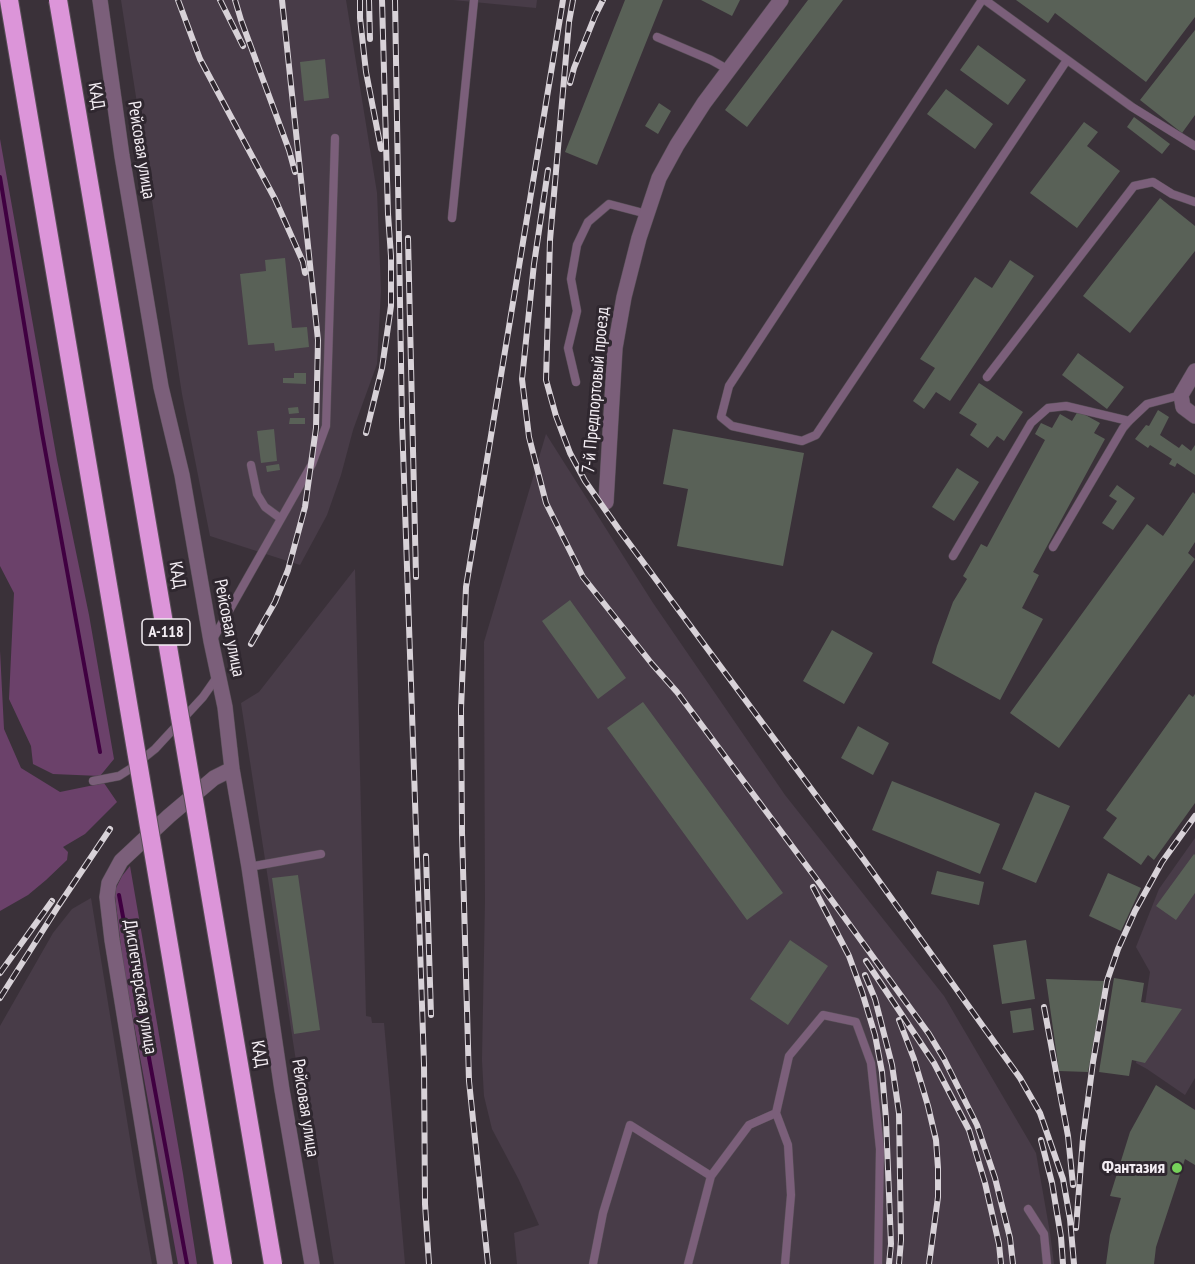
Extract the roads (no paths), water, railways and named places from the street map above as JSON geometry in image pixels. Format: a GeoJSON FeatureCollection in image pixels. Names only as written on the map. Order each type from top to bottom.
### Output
{"type":"FeatureCollection","features":[{"type":"Feature","properties":{"kind":"highway","name":"А-118"},"geometry":{"type":"LineString","coordinates":[[9,0],[223,1264]]}},
{"type":"Feature","properties":{"kind":"highway","name":"КАД"},"geometry":{"type":"LineString","coordinates":[[58,0],[273,1264]]}},
{"type":"Feature","properties":{"kind":"street","name":"Рейсовая улица"},"geometry":{"type":"LineString","coordinates":[[100,0],[122,156],[161,387],[182,475],[229,735],[232,769],[282,1090],[312,1264]]}},
{"type":"Feature","properties":{"kind":"street","name":"7-й Предпортовый проезд"},"geometry":{"type":"LineString","coordinates":[[606,502],[615,348],[624,297],[639,238],[659,178],[677,145],[780,0]]}},
{"type":"Feature","properties":{"kind":"street"},"geometry":{"type":"LineString","coordinates":[[1195,371],[1181,395],[1183,407],[1195,416]]}},
{"type":"Feature","properties":{"kind":"street","name":"Диспетчерская улица"},"geometry":{"type":"LineString","coordinates":[[165,1264],[107,897],[109,883],[121,861],[214,778],[232,769]]}},
{"type":"Feature","properties":{"kind":"lane"},"geometry":{"type":"LineString","coordinates":[[452,218],[474,0]]}},
{"type":"Feature","properties":{"kind":"lane"},"geometry":{"type":"LineString","coordinates":[[1067,60],[816,435],[802,441],[732,426],[721,417],[729,386],[984,0],[1067,60],[1132,107],[1195,146]]}},
{"type":"Feature","properties":{"kind":"lane"},"geometry":{"type":"LineString","coordinates":[[657,38],[711,60],[729,70]]}},
{"type":"Feature","properties":{"kind":"lane"},"geometry":{"type":"LineString","coordinates":[[211,641],[312,464],[326,426],[335,138]]}},
{"type":"Feature","properties":{"kind":"lane"},"geometry":{"type":"LineString","coordinates":[[987,376],[1134,186],[1154,182],[1172,194],[1195,202]]}},
{"type":"Feature","properties":{"kind":"lane"},"geometry":{"type":"LineString","coordinates":[[576,382],[568,348],[577,311],[571,279],[577,245],[588,222],[609,204],[647,214]]}},
{"type":"Feature","properties":{"kind":"lane"},"geometry":{"type":"LineString","coordinates":[[1053,548],[1123,428],[1147,404],[1181,395]]}},
{"type":"Feature","properties":{"kind":"lane"},"geometry":{"type":"LineString","coordinates":[[953,556],[1030,423],[1048,408],[1066,406],[1129,421]]}},
{"type":"Feature","properties":{"kind":"lane"},"geometry":{"type":"LineString","coordinates":[[251,465],[257,494],[265,507],[280,518]]}},
{"type":"Feature","properties":{"kind":"lane"},"geometry":{"type":"LineString","coordinates":[[93,781],[119,776],[155,749],[203,697],[218,675]]}},
{"type":"Feature","properties":{"kind":"lane"},"geometry":{"type":"LineString","coordinates":[[249,867],[321,854]]}},
{"type":"Feature","properties":{"kind":"lane"},"geometry":{"type":"LineString","coordinates":[[785,1264],[791,1195],[788,1145],[776,1113],[789,1056],[823,1015],[856,1022],[871,1063],[880,1149],[878,1264]]}},
{"type":"Feature","properties":{"kind":"lane"},"geometry":{"type":"LineString","coordinates":[[688,1264],[711,1176],[749,1125],[776,1113]]}},
{"type":"Feature","properties":{"kind":"lane"},"geometry":{"type":"LineString","coordinates":[[593,1264],[603,1213],[630,1125],[711,1176]]}},
{"type":"Feature","properties":{"kind":"lane"},"geometry":{"type":"LineString","coordinates":[[1028,1209],[1044,1234],[1047,1264]]}},
{"type":"Feature","properties":{"kind":"waterway"},"geometry":{"type":"LineString","coordinates":[[0,177],[42,433],[100,752]]}},
{"type":"Feature","properties":{"kind":"waterway"},"geometry":{"type":"LineString","coordinates":[[119,895],[187,1264]]}},
{"type":"Feature","properties":{"kind":"railway"},"geometry":{"type":"LineString","coordinates":[[178,0],[200,59],[275,199],[303,262],[305,273]]}},
{"type":"Feature","properties":{"kind":"railway"},"geometry":{"type":"LineString","coordinates":[[220,0],[243,46]]}},
{"type":"Feature","properties":{"kind":"railway"},"geometry":{"type":"LineString","coordinates":[[235,0],[295,172]]}},
{"type":"Feature","properties":{"kind":"railway"},"geometry":{"type":"LineString","coordinates":[[251,644],[275,602],[288,570],[305,507],[316,428],[318,340],[282,0]]}},
{"type":"Feature","properties":{"kind":"railway"},"geometry":{"type":"LineString","coordinates":[[360,0],[366,72],[381,149]]}},
{"type":"Feature","properties":{"kind":"railway"},"geometry":{"type":"LineString","coordinates":[[369,0],[370,39]]}},
{"type":"Feature","properties":{"kind":"railway"},"geometry":{"type":"LineString","coordinates":[[366,433],[382,368],[391,306],[382,0]]}},
{"type":"Feature","properties":{"kind":"railway"},"geometry":{"type":"LineString","coordinates":[[395,0],[402,421],[424,1064],[425,1204],[429,1264]]}},
{"type":"Feature","properties":{"kind":"railway"},"geometry":{"type":"LineString","coordinates":[[488,1264],[469,1081],[461,709],[466,587],[563,0]]}},
{"type":"Feature","properties":{"kind":"railway"},"geometry":{"type":"LineString","coordinates":[[573,0],[569,22],[550,240],[546,380],[570,453],[585,481],[620,531],[864,860],[1020,1078],[1040,1113],[1063,1179],[1070,1219],[1074,1264]]}},
{"type":"Feature","properties":{"kind":"railway"},"geometry":{"type":"LineString","coordinates":[[570,83],[574,68],[603,0]]}},
{"type":"Feature","properties":{"kind":"railway"},"geometry":{"type":"LineString","coordinates":[[548,170],[534,264],[522,379],[529,437],[546,503],[583,577],[677,692],[929,1034],[977,1125],[995,1178],[1010,1238],[1013,1264]]}},
{"type":"Feature","properties":{"kind":"railway"},"geometry":{"type":"LineString","coordinates":[[408,238],[416,577]]}},
{"type":"Feature","properties":{"kind":"railway"},"geometry":{"type":"LineString","coordinates":[[1076,1228],[1083,1138],[1107,981],[1135,911],[1162,862],[1195,816]]}},
{"type":"Feature","properties":{"kind":"railway"},"geometry":{"type":"LineString","coordinates":[[0,998],[110,829]]}},
{"type":"Feature","properties":{"kind":"railway"},"geometry":{"type":"LineString","coordinates":[[426,856],[431,1015]]}},
{"type":"Feature","properties":{"kind":"railway"},"geometry":{"type":"LineString","coordinates":[[813,887],[849,956],[875,1035],[882,1072],[886,1119],[891,1244],[889,1264]]}},
{"type":"Feature","properties":{"kind":"railway"},"geometry":{"type":"LineString","coordinates":[[0,973],[52,901]]}},
{"type":"Feature","properties":{"kind":"railway"},"geometry":{"type":"LineString","coordinates":[[866,961],[934,1063],[969,1130],[985,1183],[999,1244],[1001,1264]]}},
{"type":"Feature","properties":{"kind":"railway"},"geometry":{"type":"LineString","coordinates":[[865,975],[875,999],[892,1065],[899,1113],[901,1240],[899,1264]]}},
{"type":"Feature","properties":{"kind":"railway"},"geometry":{"type":"LineString","coordinates":[[1044,1007],[1068,1136],[1073,1185]]}},
{"type":"Feature","properties":{"kind":"railway"},"geometry":{"type":"LineString","coordinates":[[899,1020],[914,1059],[936,1140],[938,1197],[929,1264]]}},
{"type":"Feature","properties":{"kind":"railway"},"geometry":{"type":"LineString","coordinates":[[1041,1140],[1052,1183],[1063,1264]]}},
{"type":"Feature","properties":{"kind":"place","name":"Фантазия"},"geometry":{"type":"Point","coordinates":[1177,1168]}}]}
